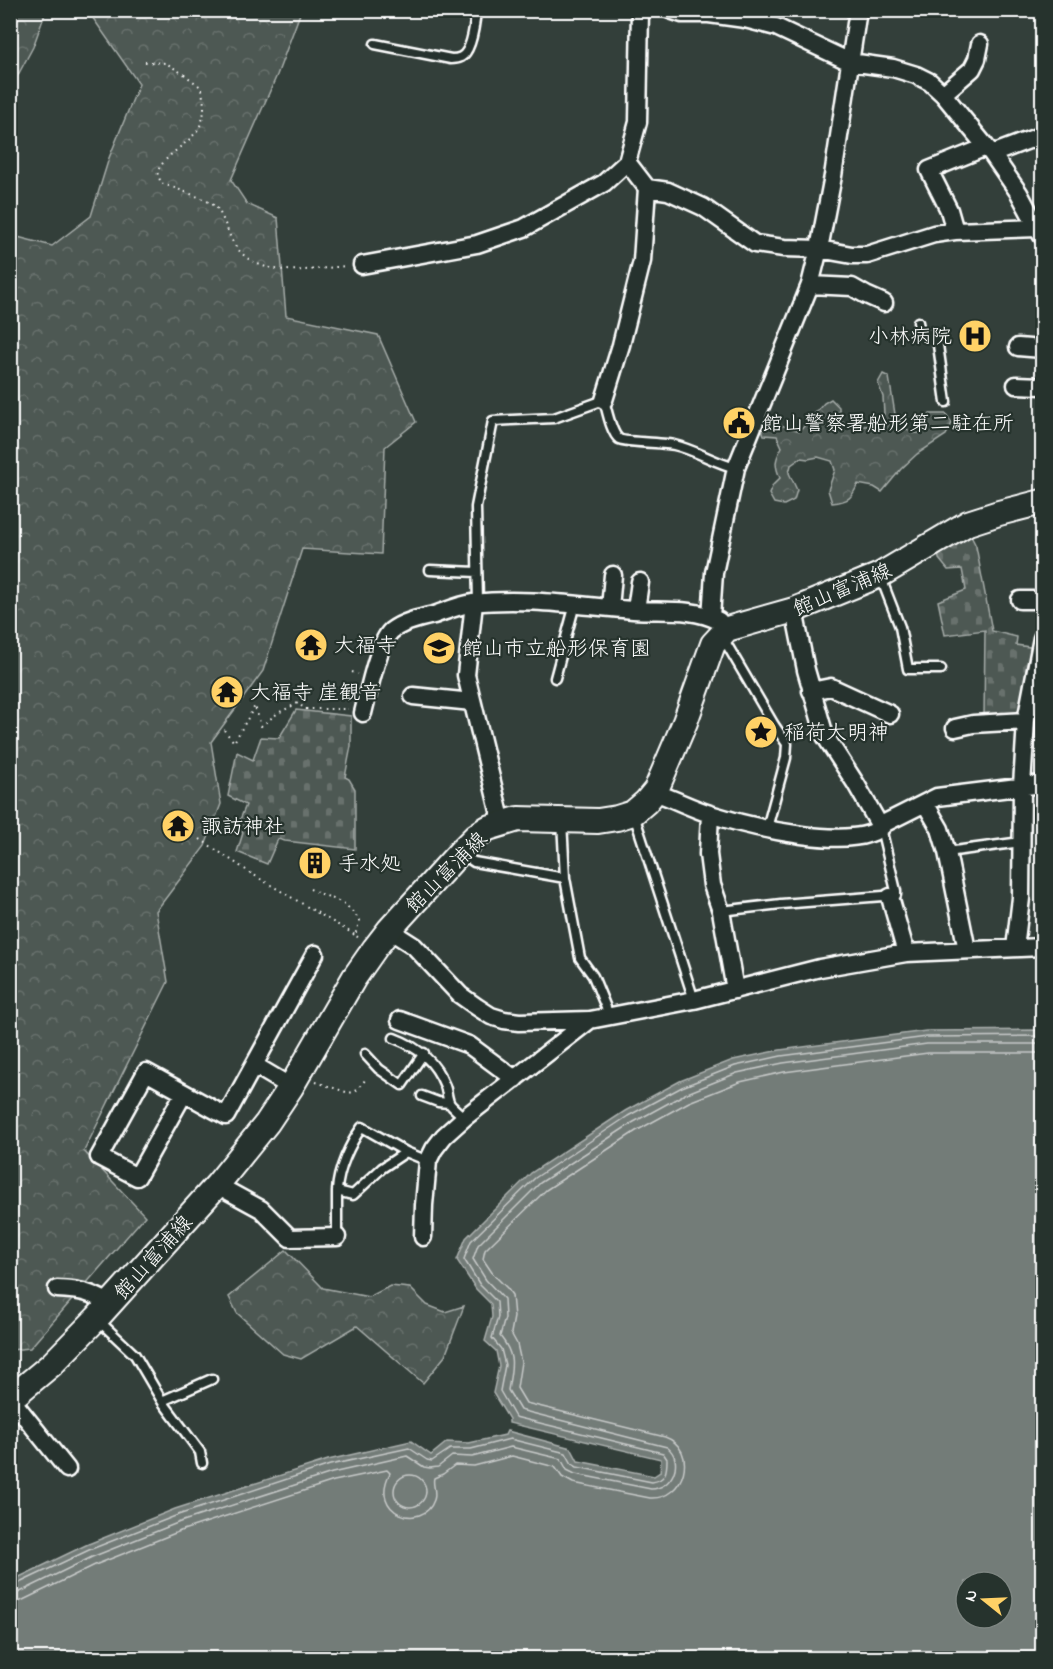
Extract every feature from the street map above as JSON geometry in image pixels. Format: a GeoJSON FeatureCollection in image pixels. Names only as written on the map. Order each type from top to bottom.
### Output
{"type":"FeatureCollection","features":[{"type":"Feature","properties":{"kind":"main road","name":"館山富浦線"},"geometry":{"type":"LineString","coordinates":[[720,627],[794,610],[880,576],[968,523],[1042,502]]}},
{"type":"Feature","properties":{"kind":"main road"},"geometry":{"type":"LineString","coordinates":[[633,813],[656,790],[685,722],[720,627]]}},
{"type":"Feature","properties":{"kind":"main road","name":"館山富浦線"},"geometry":{"type":"LineString","coordinates":[[11,1399],[52,1364],[104,1311],[217,1185],[299,1083],[354,978],[382,939],[460,852],[488,828],[518,819],[598,821],[633,813]]}},
{"type":"Feature","properties":{"kind":"street"},"geometry":{"type":"LineString","coordinates":[[362,265],[477,244],[524,228],[604,183],[627,162],[638,122],[640,10]]}},
{"type":"Feature","properties":{"kind":"street"},"geometry":{"type":"LineString","coordinates":[[720,627],[714,573],[736,468],[810,285],[833,176],[858,10]]}},
{"type":"Feature","properties":{"kind":"street"},"geometry":{"type":"LineString","coordinates":[[646,188],[668,191],[703,207],[755,244],[784,248],[819,249],[852,255],[867,255],[934,234],[955,231],[1040,232],[1019,193],[989,150],[943,94],[930,82],[893,68],[850,62],[776,27],[745,19],[709,14],[682,14],[672,11]]}},
{"type":"Feature","properties":{"kind":"street"},"geometry":{"type":"LineString","coordinates":[[943,94],[972,69],[980,44]]}},
{"type":"Feature","properties":{"kind":"street"},"geometry":{"type":"LineString","coordinates":[[955,231],[949,210],[929,170],[1042,135]]}},
{"type":"Feature","properties":{"kind":"street"},"geometry":{"type":"LineString","coordinates":[[604,400],[621,345],[642,261],[646,188],[627,162]]}},
{"type":"Feature","properties":{"kind":"street"},"geometry":{"type":"LineString","coordinates":[[810,285],[852,286],[884,303]]}},
{"type":"Feature","properties":{"kind":"street"},"geometry":{"type":"LineString","coordinates":[[1018,347],[1042,348]]}},
{"type":"Feature","properties":{"kind":"street"},"geometry":{"type":"LineString","coordinates":[[1016,385],[1042,386]]}},
{"type":"Feature","properties":{"kind":"street"},"geometry":{"type":"LineString","coordinates":[[610,608],[613,575]]}},
{"type":"Feature","properties":{"kind":"street"},"geometry":{"type":"LineString","coordinates":[[636,610],[640,582]]}},
{"type":"Feature","properties":{"kind":"street"},"geometry":{"type":"LineString","coordinates":[[363,712],[384,640],[393,630],[413,621],[476,603],[516,600],[636,610],[693,612],[720,627]]}},
{"type":"Feature","properties":{"kind":"street"},"geometry":{"type":"LineString","coordinates":[[1020,600],[1042,600]]}},
{"type":"Feature","properties":{"kind":"street"},"geometry":{"type":"LineString","coordinates":[[476,603],[466,675],[502,823]]}},
{"type":"Feature","properties":{"kind":"street"},"geometry":{"type":"LineString","coordinates":[[794,610],[811,691],[825,736],[881,828]]}},
{"type":"Feature","properties":{"kind":"street"},"geometry":{"type":"LineString","coordinates":[[1015,948],[1021,898],[1022,786],[1026,721],[1033,704],[1042,638]]}},
{"type":"Feature","properties":{"kind":"street"},"geometry":{"type":"LineString","coordinates":[[811,691],[831,687],[890,714]]}},
{"type":"Feature","properties":{"kind":"street"},"geometry":{"type":"LineString","coordinates":[[413,696],[472,702]]}},
{"type":"Feature","properties":{"kind":"street"},"geometry":{"type":"LineString","coordinates":[[955,728],[973,724],[1026,721]]}},
{"type":"Feature","properties":{"kind":"street"},"geometry":{"type":"LineString","coordinates":[[656,790],[662,795],[710,814],[767,828],[824,838],[849,838],[874,833],[885,823],[937,797],[1042,784]]}},
{"type":"Feature","properties":{"kind":"street"},"geometry":{"type":"LineString","coordinates":[[925,803],[940,829],[947,852],[967,950]]}},
{"type":"Feature","properties":{"kind":"street"},"geometry":{"type":"LineString","coordinates":[[710,814],[708,854],[712,885],[721,911],[735,990]]}},
{"type":"Feature","properties":{"kind":"street"},"geometry":{"type":"LineString","coordinates":[[890,897],[906,953]]}},
{"type":"Feature","properties":{"kind":"street"},"geometry":{"type":"LineString","coordinates":[[382,939],[414,946],[460,994],[491,1016],[519,1022],[590,1020],[694,1000],[820,968],[906,953],[1042,947]]}},
{"type":"Feature","properties":{"kind":"street"},"geometry":{"type":"LineString","coordinates":[[184,1093],[137,1177],[99,1157],[146,1071],[226,1116],[315,954]]}},
{"type":"Feature","properties":{"kind":"street"},"geometry":{"type":"LineString","coordinates":[[400,1020],[468,1045],[514,1079]]}},
{"type":"Feature","properties":{"kind":"street"},"geometry":{"type":"LineString","coordinates":[[423,1237],[428,1161],[444,1136],[590,1020]]}},
{"type":"Feature","properties":{"kind":"street"},"geometry":{"type":"LineString","coordinates":[[254,1065],[299,1083]]}},
{"type":"Feature","properties":{"kind":"street"},"geometry":{"type":"LineString","coordinates":[[217,1185],[261,1209],[290,1238],[337,1237]]}},
{"type":"Feature","properties":{"kind":"street"},"geometry":{"type":"LineString","coordinates":[[57,1289],[91,1293],[104,1311]]}},
{"type":"Feature","properties":{"kind":"street"},"geometry":{"type":"LineString","coordinates":[[11,1399],[67,1469]]}},
{"type":"Feature","properties":{"kind":"lane"},"geometry":{"type":"LineString","coordinates":[[375,44],[451,59],[460,57],[468,50],[476,10]]}},
{"type":"Feature","properties":{"kind":"lane"},"geometry":{"type":"LineString","coordinates":[[918,322],[920,333],[937,338],[946,402]]}},
{"type":"Feature","properties":{"kind":"lane"},"geometry":{"type":"LineString","coordinates":[[476,603],[476,507],[493,421],[554,417],[604,400],[616,437],[622,441],[676,446],[736,468]]}},
{"type":"Feature","properties":{"kind":"lane"},"geometry":{"type":"LineString","coordinates":[[430,570],[477,572]]}},
{"type":"Feature","properties":{"kind":"lane"},"geometry":{"type":"LineString","coordinates":[[880,576],[900,627],[908,669],[941,669]]}},
{"type":"Feature","properties":{"kind":"lane"},"geometry":{"type":"LineString","coordinates":[[555,678],[575,604]]}},
{"type":"Feature","properties":{"kind":"lane"},"geometry":{"type":"LineString","coordinates":[[720,627],[774,725],[787,744],[786,758],[767,828]]}},
{"type":"Feature","properties":{"kind":"lane"},"geometry":{"type":"LineString","coordinates":[[633,813],[694,1000]]}},
{"type":"Feature","properties":{"kind":"lane"},"geometry":{"type":"LineString","coordinates":[[562,820],[565,878],[580,958],[593,976],[609,1016]]}},
{"type":"Feature","properties":{"kind":"lane"},"geometry":{"type":"LineString","coordinates":[[721,911],[896,895],[881,828]]}},
{"type":"Feature","properties":{"kind":"lane"},"geometry":{"type":"LineString","coordinates":[[947,852],[1021,842]]}},
{"type":"Feature","properties":{"kind":"lane"},"geometry":{"type":"LineString","coordinates":[[460,852],[474,862],[565,878]]}},
{"type":"Feature","properties":{"kind":"lane"},"geometry":{"type":"LineString","coordinates":[[394,1038],[424,1053],[440,1076],[449,1103],[464,1118]]}},
{"type":"Feature","properties":{"kind":"lane"},"geometry":{"type":"LineString","coordinates":[[365,1054],[379,1069],[402,1085],[424,1053]]}},
{"type":"Feature","properties":{"kind":"lane"},"geometry":{"type":"LineString","coordinates":[[422,1096],[449,1103]]}},
{"type":"Feature","properties":{"kind":"lane"},"geometry":{"type":"LineString","coordinates":[[337,1237],[337,1184],[353,1140],[362,1127],[406,1152],[428,1161]]}},
{"type":"Feature","properties":{"kind":"lane"},"geometry":{"type":"LineString","coordinates":[[337,1191],[353,1195],[382,1168],[406,1152]]}},
{"type":"Feature","properties":{"kind":"lane"},"geometry":{"type":"LineString","coordinates":[[104,1311],[135,1355],[162,1401],[200,1452],[202,1463]]}},
{"type":"Feature","properties":{"kind":"lane"},"geometry":{"type":"LineString","coordinates":[[162,1401],[212,1379]]}},
{"type":"Feature","properties":{"kind":"path"},"geometry":{"type":"LineString","coordinates":[[145,62],[166,63],[202,88],[204,108],[198,133],[162,161],[157,172],[161,183],[216,207],[237,248],[250,260],[267,268],[289,271],[362,265]]}},
{"type":"Feature","properties":{"kind":"path"},"geometry":{"type":"LineString","coordinates":[[224,730],[234,742],[255,706],[261,726],[278,713],[298,703],[305,709],[342,708],[363,712]]}},
{"type":"Feature","properties":{"kind":"path"},"geometry":{"type":"LineString","coordinates":[[200,839],[252,874],[355,936],[382,939]]}},
{"type":"Feature","properties":{"kind":"path"},"geometry":{"type":"LineString","coordinates":[[310,889],[345,904],[360,920],[355,936]]}},
{"type":"Feature","properties":{"kind":"path"},"geometry":{"type":"LineString","coordinates":[[299,1083],[349,1093],[357,1091],[366,1079]]}},
{"type":"Feature","properties":{"kind":"green space"},"geometry":{"type":"Polygon","coordinates":[[[11,10],[46,11],[33,47],[11,88],[11,10]]]}},
{"type":"Feature","properties":{"kind":"green space"},"geometry":{"type":"Polygon","coordinates":[[[88,11],[301,11],[277,75],[231,180],[247,204],[278,218],[286,316],[378,335],[416,422],[385,447],[381,554],[302,549],[263,671],[211,742],[221,804],[205,846],[156,911],[168,982],[84,1151],[145,1216],[30,1348],[11,1350],[10,235],[52,246],[91,216],[109,158],[139,84],[88,11]]]}},
{"type":"Feature","properties":{"kind":"green space"},"geometry":{"type":"Polygon","coordinates":[[[883,374],[889,377],[895,414],[901,424],[912,433],[922,433],[927,427],[925,422],[930,414],[946,414],[952,423],[946,435],[917,454],[882,492],[874,487],[858,484],[849,498],[832,503],[828,490],[835,470],[832,461],[818,457],[801,458],[791,465],[789,473],[797,490],[794,500],[784,505],[774,503],[769,494],[773,485],[780,478],[776,462],[782,447],[777,436],[764,435],[762,429],[765,423],[774,423],[800,431],[824,403],[831,399],[839,407],[839,420],[856,426],[873,424],[884,414],[883,397],[878,383],[883,374]]]}},
{"type":"Feature","properties":{"kind":"green space"},"geometry":{"type":"Polygon","coordinates":[[[970,534],[976,546],[992,631],[1017,637],[1016,645],[1036,648],[1024,718],[984,720],[985,630],[945,635],[938,601],[966,590],[962,569],[948,570],[939,559],[938,550],[970,534]]]}},
{"type":"Feature","properties":{"kind":"green space"},"geometry":{"type":"Polygon","coordinates":[[[296,710],[351,716],[351,746],[345,777],[355,789],[355,849],[278,839],[267,864],[237,852],[243,833],[237,827],[246,805],[228,796],[237,752],[253,760],[261,737],[279,738],[296,710]]]}},
{"type":"Feature","properties":{"kind":"green space"},"geometry":{"type":"Polygon","coordinates":[[[286,1250],[323,1288],[369,1297],[390,1286],[410,1288],[427,1305],[445,1312],[464,1306],[445,1356],[423,1383],[357,1326],[301,1359],[283,1354],[237,1313],[229,1297],[286,1250]]]}},
{"type":"Feature","properties":{"kind":"water"},"geometry":{"type":"Polygon","coordinates":[[[1042,1030],[1042,1658],[11,1658],[11,1581],[86,1545],[175,1509],[328,1460],[411,1441],[431,1455],[447,1442],[469,1443],[505,1435],[507,1431],[571,1448],[578,1461],[654,1476],[660,1472],[661,1459],[509,1423],[509,1419],[493,1393],[499,1366],[496,1351],[485,1341],[492,1317],[491,1304],[476,1289],[457,1260],[466,1238],[531,1173],[625,1111],[680,1081],[733,1060],[780,1050],[926,1031],[1042,1030]]]}},
{"type":"Feature","properties":{"kind":"place","name":"小林病院"},"geometry":{"type":"Point","coordinates":[975,336]}},
{"type":"Feature","properties":{"kind":"place","name":"館山警察署船形第二駐在所"},"geometry":{"type":"Point","coordinates":[739,423]}},
{"type":"Feature","properties":{"kind":"place","name":"大福寺"},"geometry":{"type":"Point","coordinates":[311,645]}},
{"type":"Feature","properties":{"kind":"place","name":"館山市立船形保育園"},"geometry":{"type":"Point","coordinates":[439,648]}},
{"type":"Feature","properties":{"kind":"place","name":"大福寺 崖観音"},"geometry":{"type":"Point","coordinates":[227,692]}},
{"type":"Feature","properties":{"kind":"place","name":"稲荷大明神"},"geometry":{"type":"Point","coordinates":[761,732]}},
{"type":"Feature","properties":{"kind":"place","name":"諏訪神社"},"geometry":{"type":"Point","coordinates":[178,826]}},
{"type":"Feature","properties":{"kind":"place","name":"手水処"},"geometry":{"type":"Point","coordinates":[315,863]}}]}
